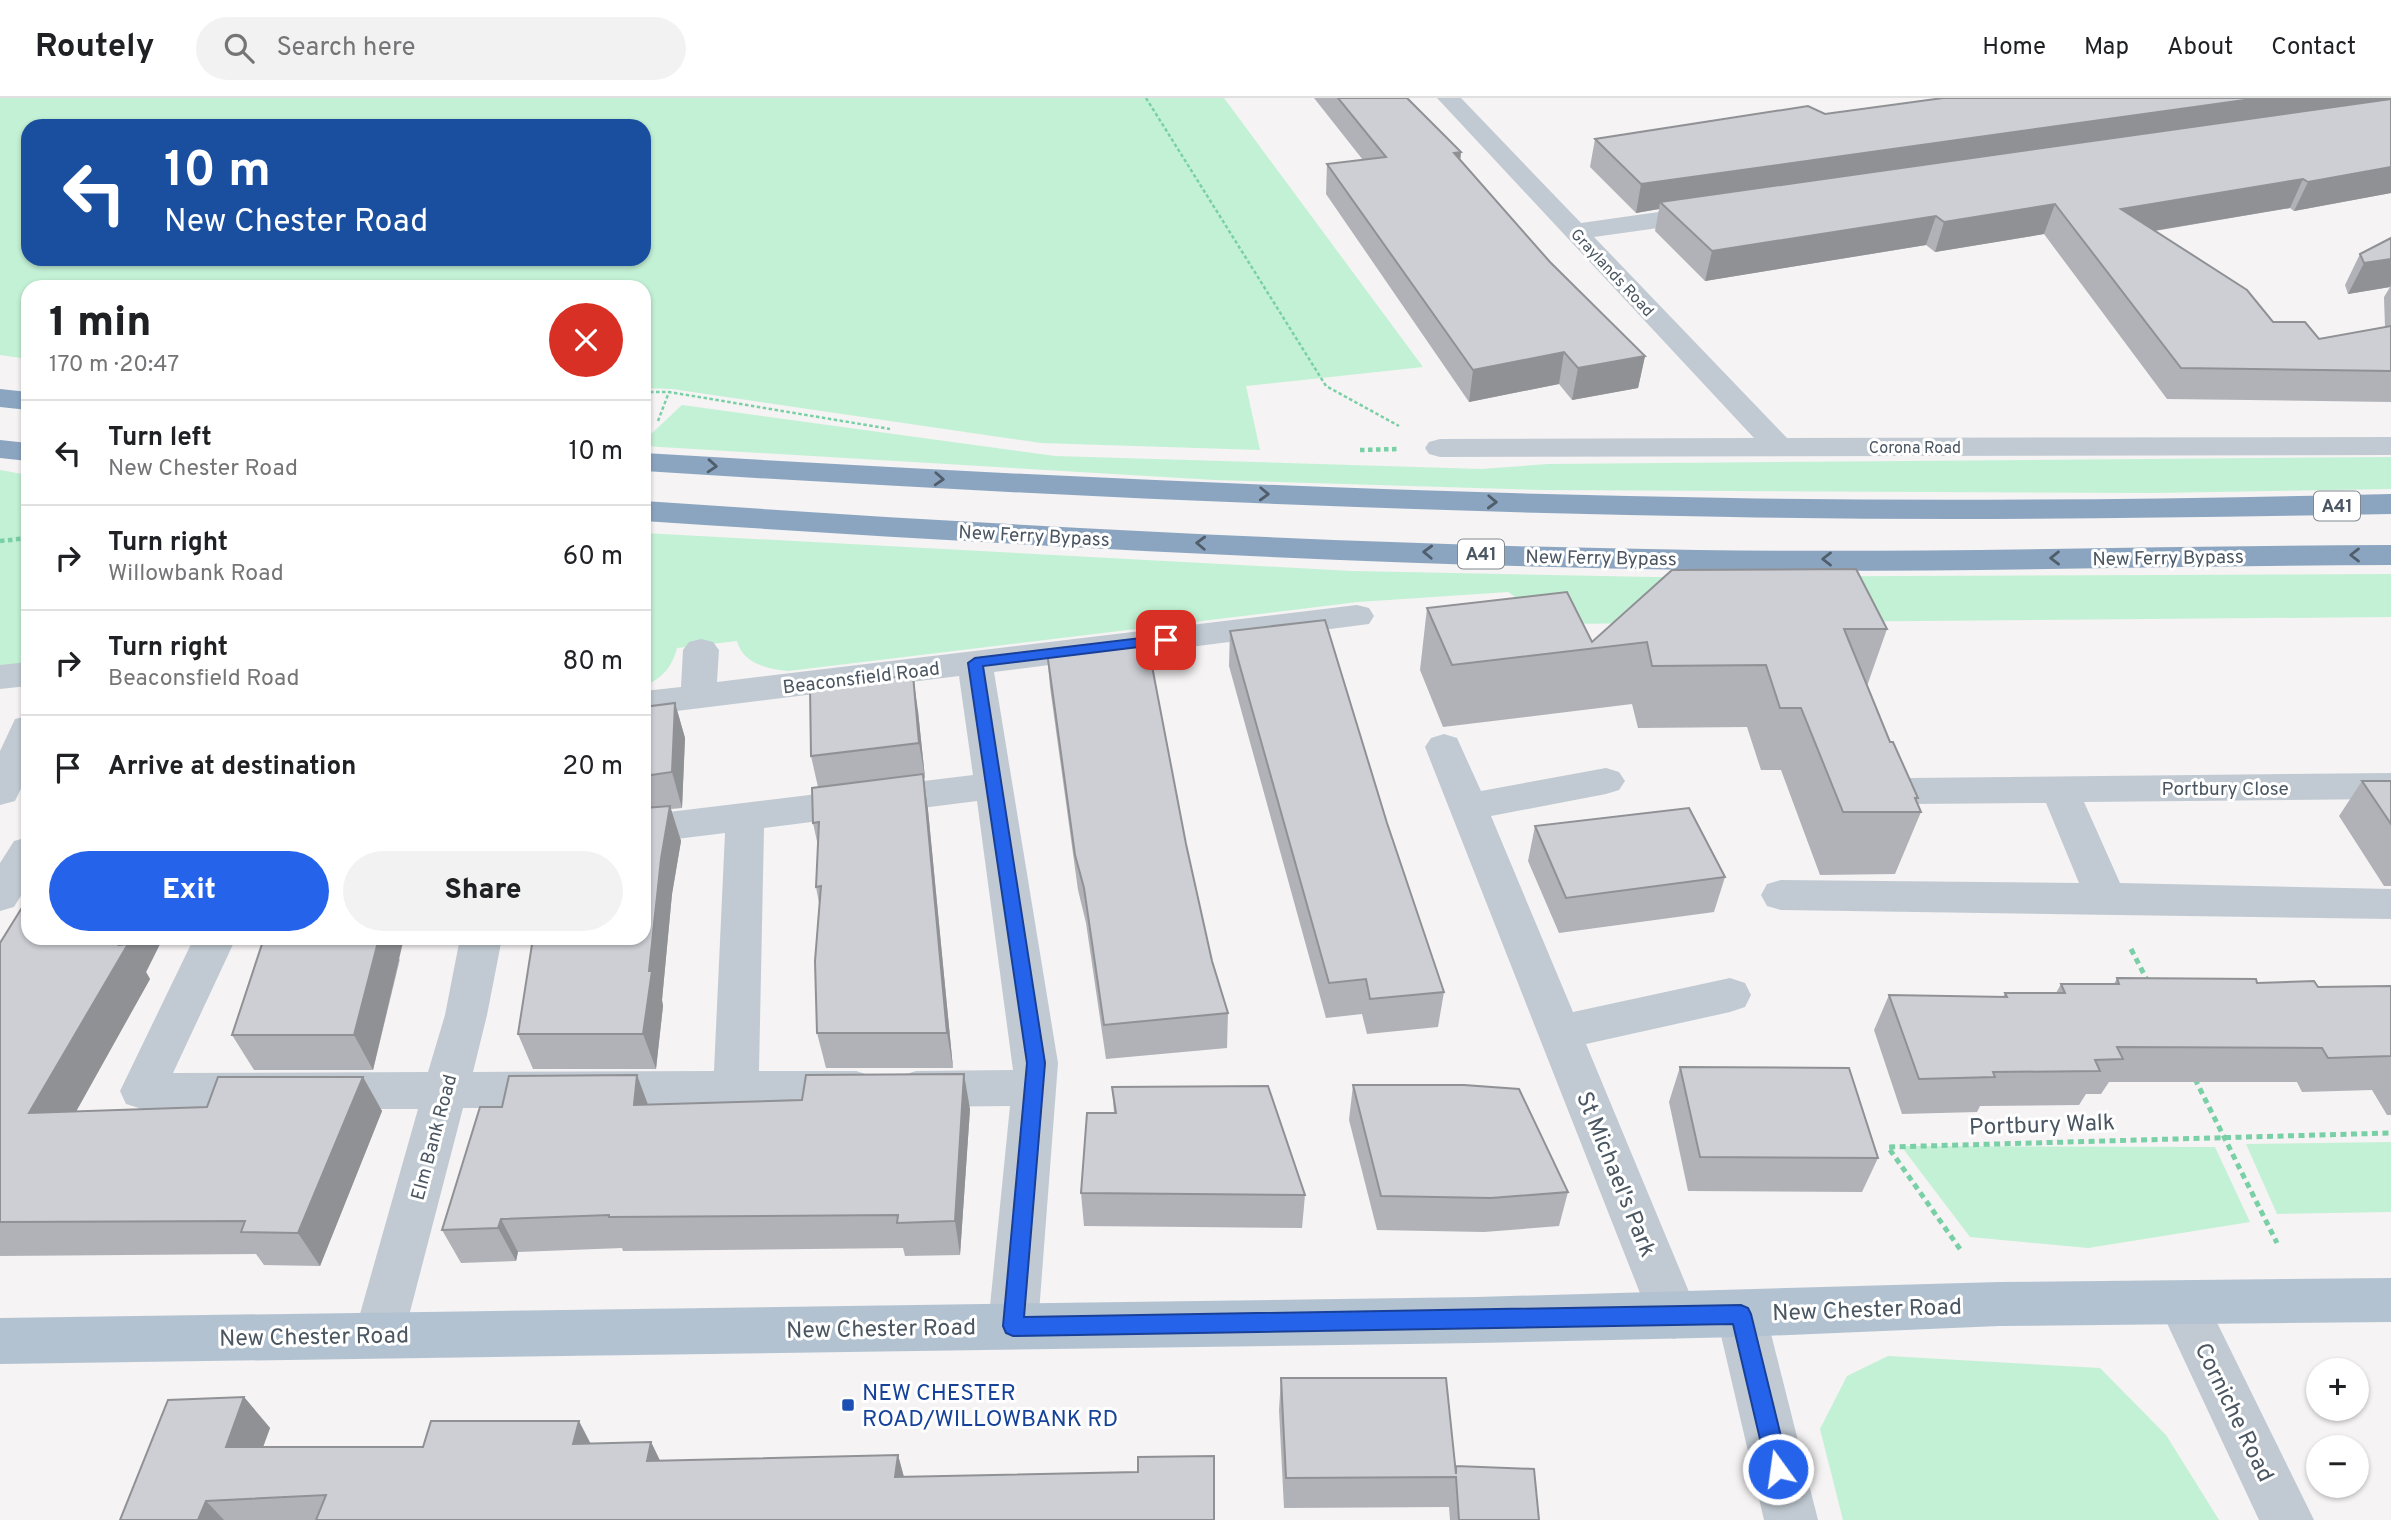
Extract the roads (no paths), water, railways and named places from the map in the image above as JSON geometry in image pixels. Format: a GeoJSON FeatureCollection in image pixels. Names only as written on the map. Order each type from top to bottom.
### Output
{"type":"FeatureCollection","features":[{"type":"Feature","properties":{"kind":"highway"},"geometry":{"type":"LineString","coordinates":[[0,398],[21,400]]}},
{"type":"Feature","properties":{"kind":"highway"},"geometry":{"type":"LineString","coordinates":[[0,449],[21,452]]}},
{"type":"Feature","properties":{"kind":"highway","name":"A41"},"geometry":{"type":"LineString","coordinates":[[651,462],[1154,491],[1508,503],[1932,508],[2391,504]]}},
{"type":"Feature","properties":{"kind":"highway","name":"New Ferry Bypass"},"geometry":{"type":"LineString","coordinates":[[651,511],[1073,537],[1603,558],[1908,560],[2391,555]]}},
{"type":"Feature","properties":{"kind":"main road","name":"New Chester Road"},"geometry":{"type":"LineString","coordinates":[[0,1342],[1674,1316],[1999,1304],[2391,1300]]}},
{"type":"Feature","properties":{"kind":"street","name":"Graylands Road"},"geometry":{"type":"LineString","coordinates":[[1448,98],[1779,447]]}},
{"type":"Feature","properties":{"kind":"street"},"geometry":{"type":"LineString","coordinates":[[1575,232],[1727,210]]}},
{"type":"Feature","properties":{"kind":"street","name":"Corona Road"},"geometry":{"type":"LineString","coordinates":[[1440,448],[2391,446]]}},
{"type":"Feature","properties":{"kind":"street","name":"Beaconsfield Road"},"geometry":{"type":"LineString","coordinates":[[651,702],[1357,617]]}},
{"type":"Feature","properties":{"kind":"street"},"geometry":{"type":"LineString","coordinates":[[698,697],[701,650]]}},
{"type":"Feature","properties":{"kind":"street"},"geometry":{"type":"LineString","coordinates":[[975,663],[1036,1063],[1013,1326]]}},
{"type":"Feature","properties":{"kind":"street"},"geometry":{"type":"LineString","coordinates":[[0,677],[21,675]]}},
{"type":"Feature","properties":{"kind":"street","name":"St Michael's Park"},"geometry":{"type":"LineString","coordinates":[[1444,747],[1674,1316]]}},
{"type":"Feature","properties":{"kind":"street"},"geometry":{"type":"LineString","coordinates":[[10,791],[21,752]]}},
{"type":"Feature","properties":{"kind":"street"},"geometry":{"type":"LineString","coordinates":[[1469,807],[1606,781]]}},
{"type":"Feature","properties":{"kind":"street"},"geometry":{"type":"LineString","coordinates":[[651,828],[994,786]]}},
{"type":"Feature","properties":{"kind":"street","name":"Portbury Close"},"geometry":{"type":"LineString","coordinates":[[1910,790],[2391,786]]}},
{"type":"Feature","properties":{"kind":"street"},"geometry":{"type":"LineString","coordinates":[[2059,789],[2106,898]]}},
{"type":"Feature","properties":{"kind":"street"},"geometry":{"type":"LineString","coordinates":[[736,1089],[745,817]]}},
{"type":"Feature","properties":{"kind":"street"},"geometry":{"type":"LineString","coordinates":[[0,897],[21,862]]}},
{"type":"Feature","properties":{"kind":"street"},"geometry":{"type":"LineString","coordinates":[[1781,895],[2391,904]]}},
{"type":"Feature","properties":{"kind":"street"},"geometry":{"type":"LineString","coordinates":[[212,945],[142,1091],[1034,1088]]}},
{"type":"Feature","properties":{"kind":"street","name":"Elm Bank Road"},"geometry":{"type":"LineString","coordinates":[[379,1335],[466,1016],[480,945]]}},
{"type":"Feature","properties":{"kind":"street"},"geometry":{"type":"LineString","coordinates":[[1560,1032],[1730,995]]}},
{"type":"Feature","properties":{"kind":"street","name":"Corniche Road"},"geometry":{"type":"LineString","coordinates":[[2183,1304],[2287,1520]]}},
{"type":"Feature","properties":{"kind":"street"},"geometry":{"type":"LineString","coordinates":[[1741,1314],[1791,1520]]}},
{"type":"Feature","properties":{"kind":"place","name":"NEW CHESTER ROAD/WILLOWBANK RD"},"geometry":{"type":"Point","coordinates":[848,1405]}}]}
